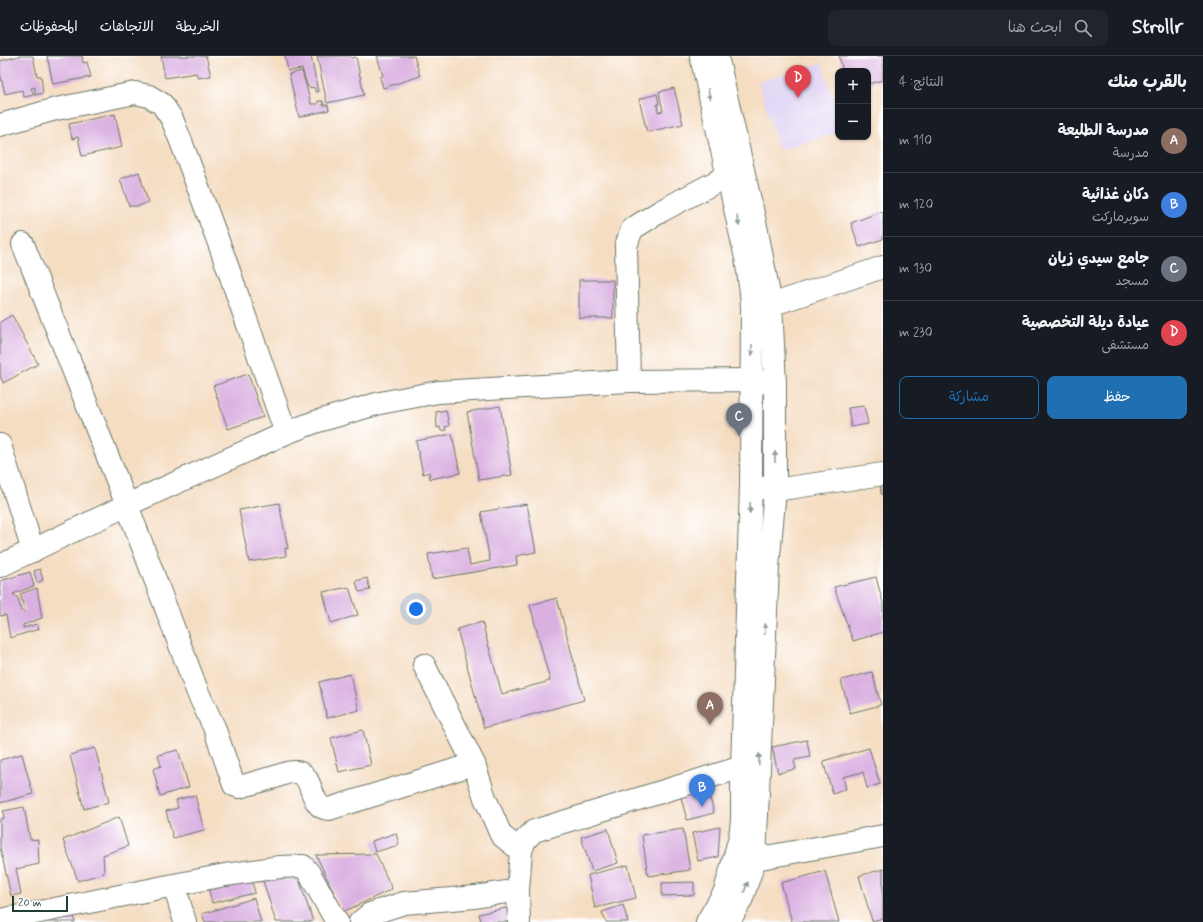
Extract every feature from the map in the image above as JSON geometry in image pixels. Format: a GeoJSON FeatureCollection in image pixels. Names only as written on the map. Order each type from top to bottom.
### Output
{"type":"FeatureCollection","features":[{"type":"Feature","properties":{"kind":"street"},"geometry":{"type":"LineString","coordinates":[[701,56],[746,258],[762,306],[751,380],[751,486],[742,767],[742,820],[740,837],[746,857]]}},
{"type":"Feature","properties":{"kind":"street"},"geometry":{"type":"LineString","coordinates":[[717,56],[757,231],[762,306],[775,384],[775,490],[746,857],[742,898],[729,922]]}},
{"type":"Feature","properties":{"kind":"street"},"geometry":{"type":"LineString","coordinates":[[0,125],[56,109],[135,93],[149,96],[162,104],[172,120],[224,256],[286,433]]}},
{"type":"Feature","properties":{"kind":"street"},"geometry":{"type":"LineString","coordinates":[[629,381],[626,246],[632,229],[661,210],[727,176]]}},
{"type":"Feature","properties":{"kind":"street"},"geometry":{"type":"LineString","coordinates":[[23,244],[127,505],[198,693],[214,727],[234,785],[245,785],[298,772],[306,778],[319,806],[329,809],[474,764]]}},
{"type":"Feature","properties":{"kind":"street"},"geometry":{"type":"LineString","coordinates":[[762,306],[883,267]]}},
{"type":"Feature","properties":{"kind":"street"},"geometry":{"type":"LineString","coordinates":[[0,566],[127,505],[286,433],[315,422],[380,403],[438,392],[629,381],[751,380],[775,384]]}},
{"type":"Feature","properties":{"kind":"street"},"geometry":{"type":"LineString","coordinates":[[0,444],[33,551]]}},
{"type":"Feature","properties":{"kind":"street"},"geometry":{"type":"LineString","coordinates":[[751,486],[775,490],[883,474]]}},
{"type":"Feature","properties":{"kind":"street"},"geometry":{"type":"LineString","coordinates":[[424,664],[474,764],[485,798],[501,835],[521,851]]}},
{"type":"Feature","properties":{"kind":"street"},"geometry":{"type":"LineString","coordinates":[[520,922],[518,890],[521,851],[525,840],[534,831],[742,767]]}},
{"type":"Feature","properties":{"kind":"street"},"geometry":{"type":"LineString","coordinates":[[707,922],[746,857],[883,836]]}},
{"type":"Feature","properties":{"kind":"street"},"geometry":{"type":"LineString","coordinates":[[0,920],[225,875],[303,866],[309,873],[337,922]]}},
{"type":"Feature","properties":{"kind":"street"},"geometry":{"type":"LineString","coordinates":[[174,885],[185,922]]}},
{"type":"Feature","properties":{"kind":"street"},"geometry":{"type":"LineString","coordinates":[[360,922],[370,914],[404,903],[475,897],[518,890]]}},
{"type":"Feature","properties":{"kind":"shaded area"},"geometry":{"type":"Polygon","coordinates":[[[822,63],[835,104],[835,133],[779,150],[758,82],[822,63]]]}},
{"type":"Feature","properties":{"kind":"building"},"geometry":{"type":"Polygon","coordinates":[[[19,56],[33,56],[37,76],[41,76],[43,93],[35,95],[35,87],[31,88],[34,95],[24,97],[22,90],[5,94],[0,73],[0,61],[19,56]]]}},
{"type":"Feature","properties":{"kind":"building"},"geometry":{"type":"Polygon","coordinates":[[[47,56],[82,56],[83,63],[87,62],[91,77],[53,84],[47,56]]]}},
{"type":"Feature","properties":{"kind":"building"},"geometry":{"type":"Polygon","coordinates":[[[161,56],[206,56],[211,76],[198,78],[196,73],[165,78],[161,56]]]}},
{"type":"Feature","properties":{"kind":"building"},"geometry":{"type":"Polygon","coordinates":[[[285,56],[311,56],[318,92],[315,92],[315,88],[308,87],[302,69],[288,71],[285,56]]]}},
{"type":"Feature","properties":{"kind":"building"},"geometry":{"type":"Polygon","coordinates":[[[317,56],[356,57],[364,95],[327,103],[317,56]]]}},
{"type":"Feature","properties":{"kind":"building"},"geometry":{"type":"Polygon","coordinates":[[[377,56],[414,56],[420,76],[383,88],[380,77],[383,76],[377,56]]]}},
{"type":"Feature","properties":{"kind":"building"},"geometry":{"type":"Polygon","coordinates":[[[839,56],[883,56],[883,80],[871,83],[871,68],[842,68],[839,56]]]}},
{"type":"Feature","properties":{"kind":"building"},"geometry":{"type":"Polygon","coordinates":[[[302,71],[311,104],[318,104],[318,101],[323,101],[323,105],[328,105],[329,110],[299,117],[289,74],[302,71]]]}},
{"type":"Feature","properties":{"kind":"building"},"geometry":{"type":"Polygon","coordinates":[[[674,88],[683,124],[647,132],[639,99],[657,94],[659,104],[657,104],[658,112],[663,111],[659,92],[674,88]]]}},
{"type":"Feature","properties":{"kind":"building"},"geometry":{"type":"Polygon","coordinates":[[[115,114],[122,147],[82,156],[78,137],[72,139],[69,124],[115,114]]]}},
{"type":"Feature","properties":{"kind":"building"},"geometry":{"type":"Polygon","coordinates":[[[139,172],[148,202],[139,206],[129,206],[120,179],[139,172]]]}},
{"type":"Feature","properties":{"kind":"building"},"geometry":{"type":"Polygon","coordinates":[[[883,211],[883,239],[859,247],[851,223],[883,211]]]}},
{"type":"Feature","properties":{"kind":"building"},"geometry":{"type":"Polygon","coordinates":[[[579,280],[613,280],[613,318],[579,318],[579,280]]]}},
{"type":"Feature","properties":{"kind":"building"},"geometry":{"type":"Polygon","coordinates":[[[12,315],[38,364],[3,383],[0,376],[0,322],[12,315]]]}},
{"type":"Feature","properties":{"kind":"building"},"geometry":{"type":"Polygon","coordinates":[[[248,374],[263,417],[228,429],[213,386],[248,374]]]}},
{"type":"Feature","properties":{"kind":"building"},"geometry":{"type":"Polygon","coordinates":[[[500,406],[512,475],[479,480],[467,412],[500,406]]]}},
{"type":"Feature","properties":{"kind":"building"},"geometry":{"type":"Polygon","coordinates":[[[864,406],[868,424],[851,427],[848,408],[864,406]]]}},
{"type":"Feature","properties":{"kind":"building"},"geometry":{"type":"Polygon","coordinates":[[[446,410],[449,426],[445,427],[446,430],[441,431],[440,427],[437,428],[436,412],[446,410]]]}},
{"type":"Feature","properties":{"kind":"building"},"geometry":{"type":"Polygon","coordinates":[[[452,434],[460,473],[430,479],[429,472],[423,474],[416,441],[452,434]]]}},
{"type":"Feature","properties":{"kind":"building"},"geometry":{"type":"Polygon","coordinates":[[[880,482],[883,482],[883,494],[881,494],[880,482]]]}},
{"type":"Feature","properties":{"kind":"building"},"geometry":{"type":"Polygon","coordinates":[[[279,503],[288,549],[285,548],[286,556],[249,562],[239,510],[279,503]]]}},
{"type":"Feature","properties":{"kind":"building"},"geometry":{"type":"Polygon","coordinates":[[[527,504],[536,552],[516,556],[517,565],[432,579],[428,554],[467,548],[470,565],[490,561],[481,512],[527,504]]]}},
{"type":"Feature","properties":{"kind":"building"},"geometry":{"type":"Polygon","coordinates":[[[40,569],[43,580],[37,583],[34,571],[40,569]]]}},
{"type":"Feature","properties":{"kind":"building"},"geometry":{"type":"Polygon","coordinates":[[[30,572],[34,586],[13,594],[18,598],[21,611],[25,611],[20,594],[37,588],[42,618],[23,625],[23,628],[37,624],[39,629],[10,638],[6,615],[0,616],[0,581],[30,572]]]}},
{"type":"Feature","properties":{"kind":"building"},"geometry":{"type":"Polygon","coordinates":[[[876,577],[883,603],[883,632],[853,641],[834,587],[876,577]]]}},
{"type":"Feature","properties":{"kind":"building"},"geometry":{"type":"Polygon","coordinates":[[[367,578],[370,590],[359,592],[356,581],[367,578]]]}},
{"type":"Feature","properties":{"kind":"building"},"geometry":{"type":"Polygon","coordinates":[[[349,587],[358,615],[331,623],[323,592],[349,587]]]}},
{"type":"Feature","properties":{"kind":"building"},"geometry":{"type":"Polygon","coordinates":[[[557,598],[584,700],[484,728],[457,629],[482,622],[502,694],[550,681],[530,605],[557,598]]]}},
{"type":"Feature","properties":{"kind":"building"},"geometry":{"type":"Polygon","coordinates":[[[872,672],[881,705],[850,713],[841,680],[872,672]]]}},
{"type":"Feature","properties":{"kind":"building"},"geometry":{"type":"Polygon","coordinates":[[[350,674],[359,710],[327,718],[319,682],[350,674]]]}},
{"type":"Feature","properties":{"kind":"building"},"geometry":{"type":"Polygon","coordinates":[[[363,730],[371,765],[339,772],[331,738],[363,730]]]}},
{"type":"Feature","properties":{"kind":"building"},"geometry":{"type":"Polygon","coordinates":[[[807,740],[810,757],[794,760],[796,769],[778,773],[772,747],[807,740]]]}},
{"type":"Feature","properties":{"kind":"building"},"geometry":{"type":"Polygon","coordinates":[[[95,748],[109,802],[84,809],[70,755],[95,748]]]}},
{"type":"Feature","properties":{"kind":"building"},"geometry":{"type":"Polygon","coordinates":[[[869,748],[880,784],[867,788],[863,772],[843,777],[846,789],[833,794],[823,761],[869,748]]]}},
{"type":"Feature","properties":{"kind":"building"},"geometry":{"type":"Polygon","coordinates":[[[178,750],[189,787],[160,796],[153,769],[161,766],[158,755],[178,750]]]}},
{"type":"Feature","properties":{"kind":"building"},"geometry":{"type":"Polygon","coordinates":[[[22,754],[33,794],[0,803],[0,760],[22,754]]]}},
{"type":"Feature","properties":{"kind":"building"},"geometry":{"type":"Polygon","coordinates":[[[706,783],[714,813],[687,820],[679,790],[706,783]]]}},
{"type":"Feature","properties":{"kind":"building"},"geometry":{"type":"Polygon","coordinates":[[[195,795],[204,830],[173,838],[166,811],[178,808],[176,800],[195,795]]]}},
{"type":"Feature","properties":{"kind":"building"},"geometry":{"type":"Polygon","coordinates":[[[24,807],[30,839],[38,840],[39,864],[16,869],[21,894],[11,896],[0,847],[0,819],[4,818],[3,811],[24,807]]]}},
{"type":"Feature","properties":{"kind":"building"},"geometry":{"type":"Polygon","coordinates":[[[119,817],[128,846],[103,855],[104,873],[78,881],[63,840],[119,817]]]}},
{"type":"Feature","properties":{"kind":"building"},"geometry":{"type":"Polygon","coordinates":[[[720,827],[718,857],[698,861],[692,833],[720,827]]]}},
{"type":"Feature","properties":{"kind":"building"},"geometry":{"type":"Polygon","coordinates":[[[608,829],[618,863],[592,871],[581,837],[608,829]]]}},
{"type":"Feature","properties":{"kind":"building"},"geometry":{"type":"Polygon","coordinates":[[[683,829],[690,870],[648,876],[642,835],[683,829]]]}},
{"type":"Feature","properties":{"kind":"building"},"geometry":{"type":"Polygon","coordinates":[[[396,833],[399,845],[375,852],[372,841],[396,833]]]}},
{"type":"Feature","properties":{"kind":"building"},"geometry":{"type":"Polygon","coordinates":[[[376,854],[392,889],[343,912],[316,855],[376,854]]]}},
{"type":"Feature","properties":{"kind":"building"},"geometry":{"type":"Polygon","coordinates":[[[628,865],[636,898],[595,908],[588,875],[628,865]]]}},
{"type":"Feature","properties":{"kind":"building"},"geometry":{"type":"Polygon","coordinates":[[[883,869],[883,918],[872,921],[859,876],[883,869]]]}},
{"type":"Feature","properties":{"kind":"building"},"geometry":{"type":"Polygon","coordinates":[[[296,870],[313,921],[276,922],[263,881],[296,870]]]}},
{"type":"Feature","properties":{"kind":"building"},"geometry":{"type":"Polygon","coordinates":[[[825,871],[839,922],[792,922],[781,883],[825,871]]]}},
{"type":"Feature","properties":{"kind":"building"},"geometry":{"type":"Polygon","coordinates":[[[250,873],[255,893],[212,903],[207,883],[250,873]]]}},
{"type":"Feature","properties":{"kind":"building"},"geometry":{"type":"Polygon","coordinates":[[[694,882],[694,895],[662,896],[662,883],[694,882]]]}},
{"type":"Feature","properties":{"kind":"building"},"geometry":{"type":"Polygon","coordinates":[[[254,898],[261,922],[205,922],[202,914],[254,898]]]}},
{"type":"Feature","properties":{"kind":"building"},"geometry":{"type":"Polygon","coordinates":[[[623,905],[628,922],[606,922],[602,912],[623,905]]]}},
{"type":"Feature","properties":{"kind":"building"},"geometry":{"type":"Polygon","coordinates":[[[510,907],[513,922],[481,922],[479,914],[510,907]]]}},
{"type":"Feature","properties":{"kind":"building"},"geometry":{"type":"Polygon","coordinates":[[[74,914],[75,922],[48,922],[48,917],[74,914]]]}},
{"type":"Feature","properties":{"kind":"place","name":"عيادة ديلة التخصصية"},"geometry":{"type":"Point","coordinates":[798,98]}},
{"type":"Feature","properties":{"kind":"place","name":"جامع سيدي زيان"},"geometry":{"type":"Point","coordinates":[739,436]}},
{"type":"Feature","properties":{"kind":"place","name":"مدرسة الطليعة"},"geometry":{"type":"Point","coordinates":[710,725]}},
{"type":"Feature","properties":{"kind":"place","name":"دكان غذائية"},"geometry":{"type":"Point","coordinates":[702,807]}}]}
